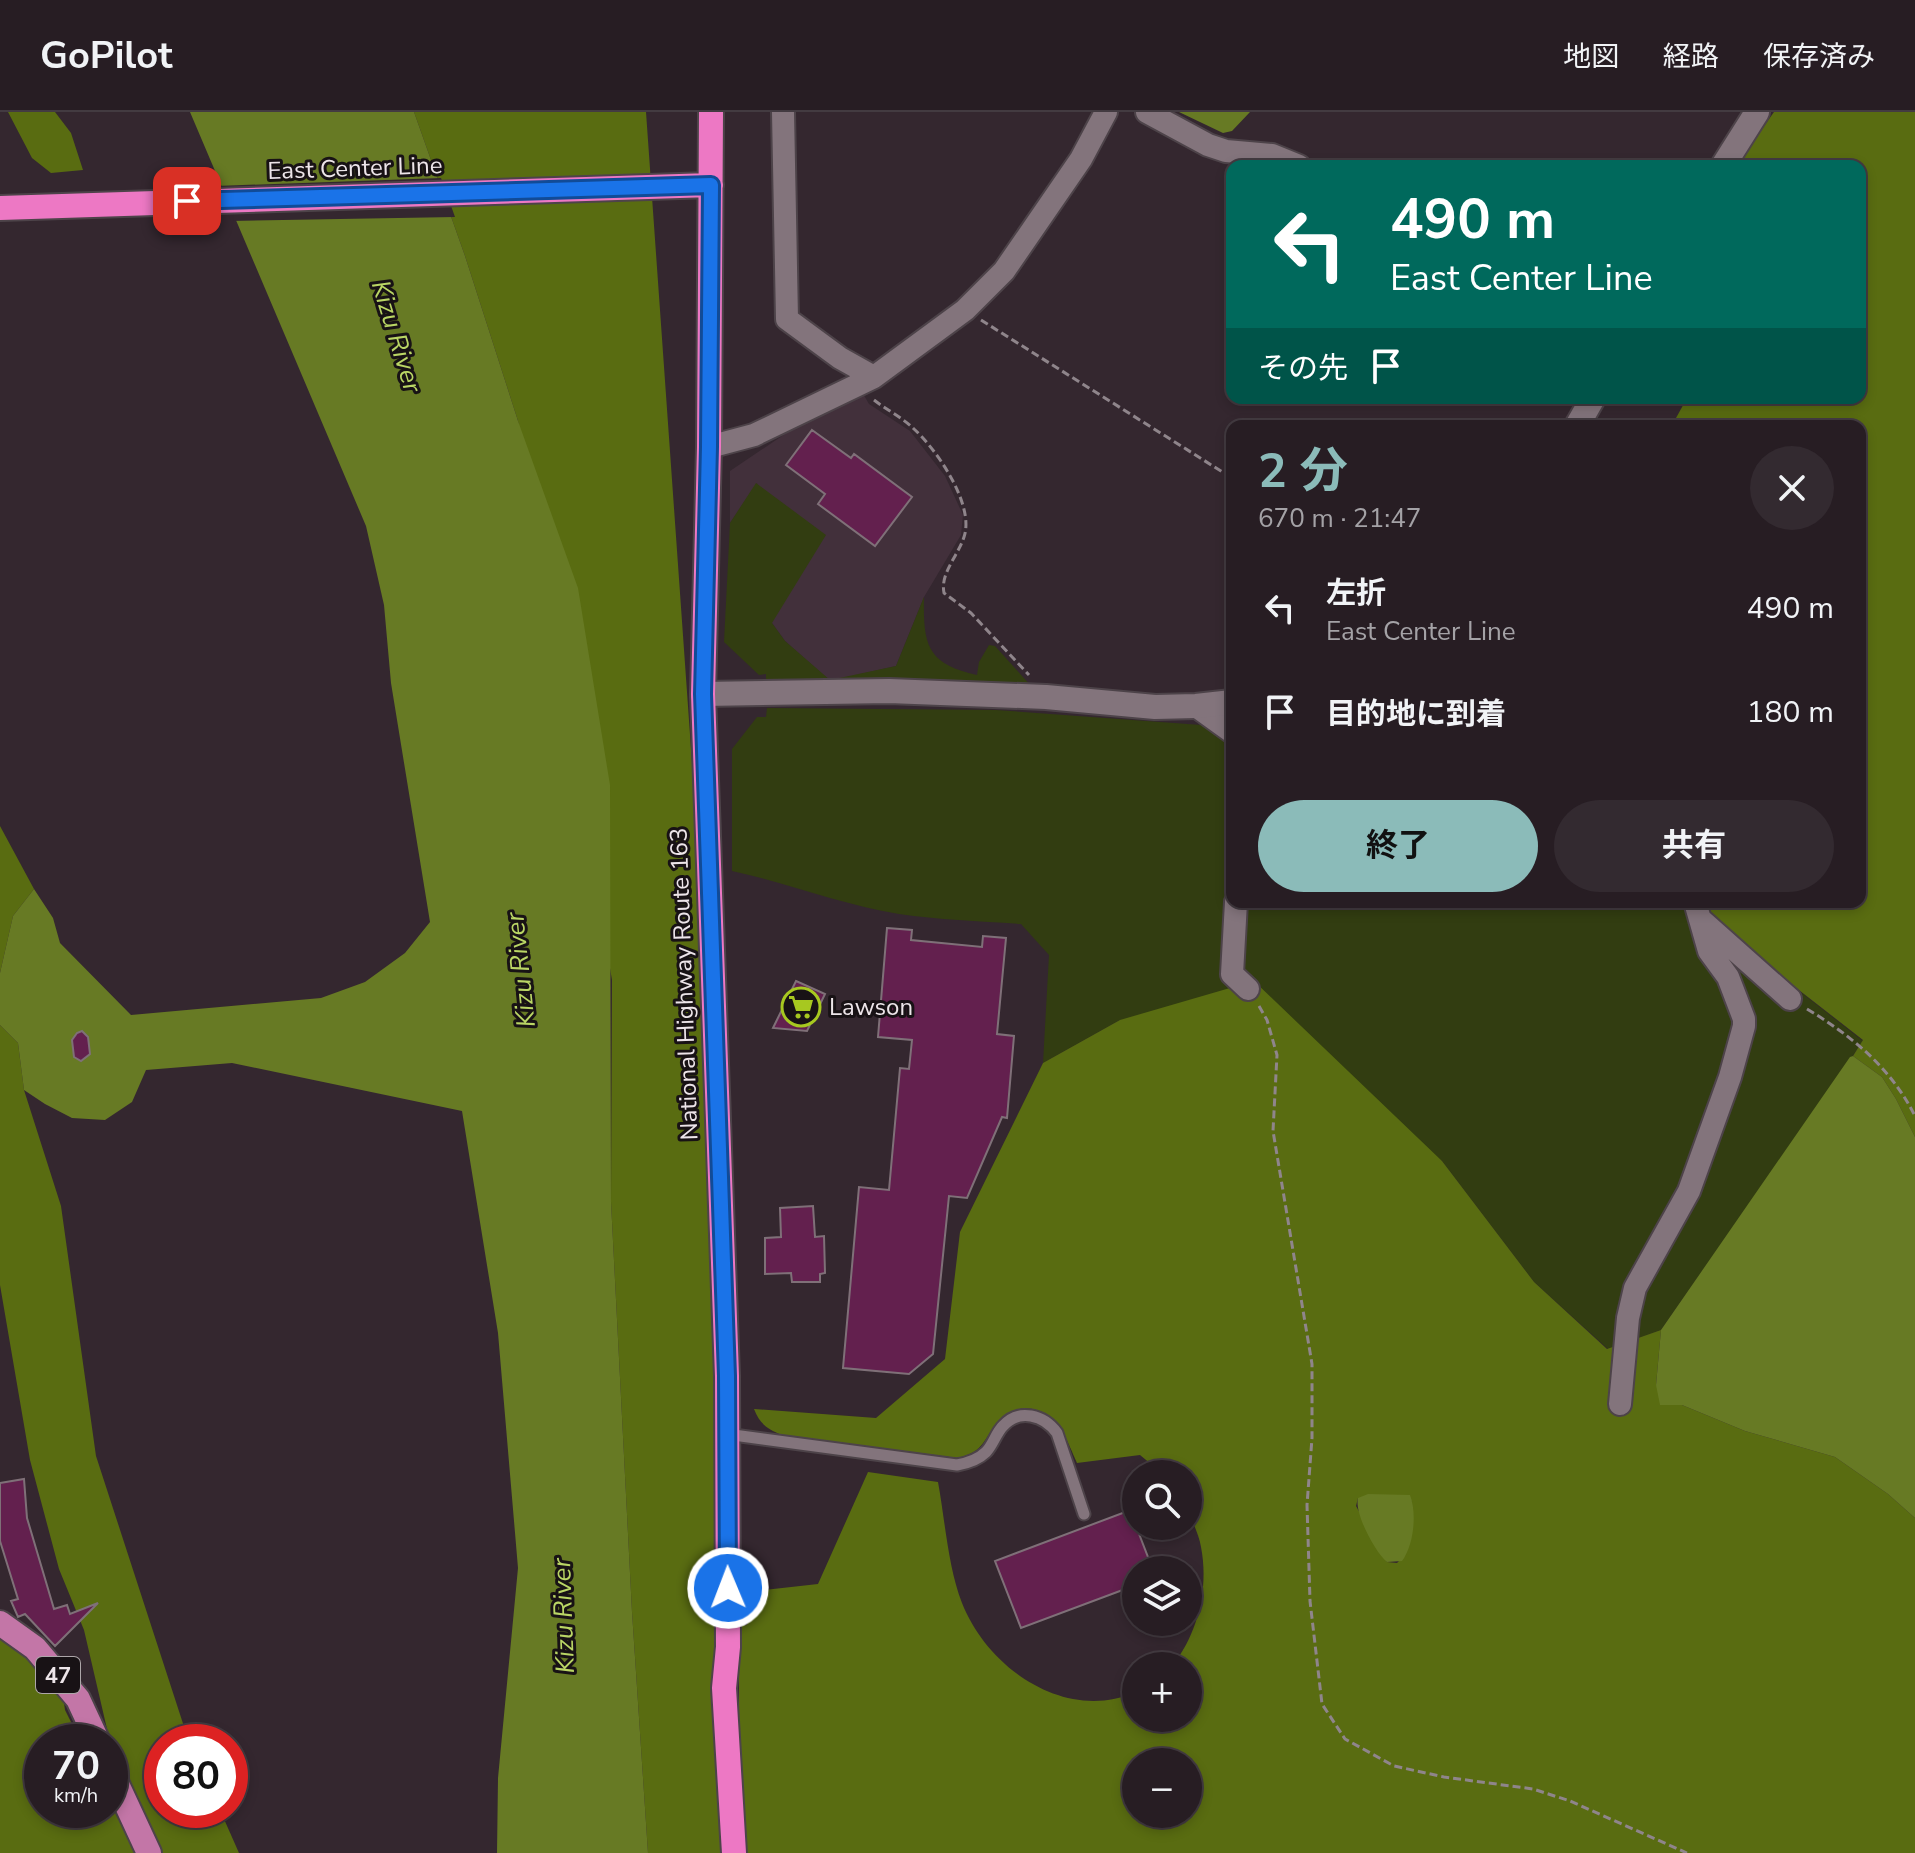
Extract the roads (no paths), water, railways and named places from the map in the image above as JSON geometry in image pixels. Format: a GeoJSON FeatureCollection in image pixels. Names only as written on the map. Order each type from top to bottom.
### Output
{"type":"FeatureCollection","features":[{"type":"Feature","properties":{"kind":"highway","name":"National Highway Route 163"},"geometry":{"type":"LineString","coordinates":[[711,112],[709,447],[703,694],[727,1376],[728,1647],[724,1688],[734,1853]]}},
{"type":"Feature","properties":{"kind":"highway","name":"East Center Line"},"geometry":{"type":"LineString","coordinates":[[0,208],[711,185]]}},
{"type":"Feature","properties":{"kind":"main road","name":"47"},"geometry":{"type":"LineString","coordinates":[[0,1623],[35,1648],[78,1699],[90,1724]]}},
{"type":"Feature","properties":{"kind":"main road"},"geometry":{"type":"LineString","coordinates":[[128,1808],[149,1853]]}},
{"type":"Feature","properties":{"kind":"street"},"geometry":{"type":"LineString","coordinates":[[783,112],[787,319],[840,358],[874,377]]}},
{"type":"Feature","properties":{"kind":"street"},"geometry":{"type":"LineString","coordinates":[[709,447],[754,435],[874,377],[965,310],[1004,271],[1081,159],[1106,112]]}},
{"type":"Feature","properties":{"kind":"street"},"geometry":{"type":"LineString","coordinates":[[1147,112],[1208,145],[1226,151],[1272,155],[1284,160]]}},
{"type":"Feature","properties":{"kind":"street"},"geometry":{"type":"LineString","coordinates":[[1727,160],[1757,112]]}},
{"type":"Feature","properties":{"kind":"street"},"geometry":{"type":"LineString","coordinates":[[703,694],[889,691],[1046,697],[1155,707],[1226,703]]}},
{"type":"Feature","properties":{"kind":"street"},"geometry":{"type":"LineString","coordinates":[[1196,706],[1226,728]]}},
{"type":"Feature","properties":{"kind":"street"},"geometry":{"type":"LineString","coordinates":[[1236,908],[1232,974],[1248,989]]}},
{"type":"Feature","properties":{"kind":"street"},"geometry":{"type":"LineString","coordinates":[[1697,910],[1790,999]]}},
{"type":"Feature","properties":{"kind":"street"},"geometry":{"type":"LineString","coordinates":[[1620,1404],[1628,1318],[1635,1288],[1689,1191],[1730,1077],[1744,1026],[1728,977],[1709,951],[1697,910]]}},
{"type":"Feature","properties":{"kind":"lane"},"geometry":{"type":"LineString","coordinates":[[726,1434],[957,1465],[977,1459],[986,1452],[1003,1425],[1010,1420],[1019,1416],[1037,1417],[1057,1433],[1084,1514]]}},
{"type":"Feature","properties":{"kind":"water","name":"Kizu River"},"geometry":{"type":"Polygon","coordinates":[[[190,112],[414,112],[578,588],[610,785],[611,1202],[648,1853],[497,1853],[498,1778],[518,1568],[498,1333],[462,1111],[232,1063],[146,1070],[132,1102],[105,1120],[72,1118],[24,1090],[18,1043],[0,1025],[0,973],[13,916],[34,889],[53,918],[60,943],[131,1015],[321,998],[365,982],[405,953],[430,922],[391,683],[384,605],[366,526],[190,112]]]}},
{"type":"Feature","properties":{"kind":"water"},"geometry":{"type":"Polygon","coordinates":[[[1179,112],[1250,112],[1232,131],[1223,133],[1179,112]]]}},
{"type":"Feature","properties":{"kind":"water"},"geometry":{"type":"Polygon","coordinates":[[[1853,1056],[1882,1077],[1915,1137],[1915,1518],[1888,1494],[1835,1457],[1745,1431],[1682,1405],[1660,1405],[1656,1385],[1661,1330],[1853,1056]]]}},
{"type":"Feature","properties":{"kind":"water"},"geometry":{"type":"Polygon","coordinates":[[[1368,1494],[1410,1495],[1413,1529],[1402,1561],[1387,1562],[1366,1532],[1359,1513],[1358,1498],[1368,1494]]]}},
{"type":"Feature","properties":{"kind":"place","name":"Lawson"},"geometry":{"type":"Point","coordinates":[801,1007]}}]}
